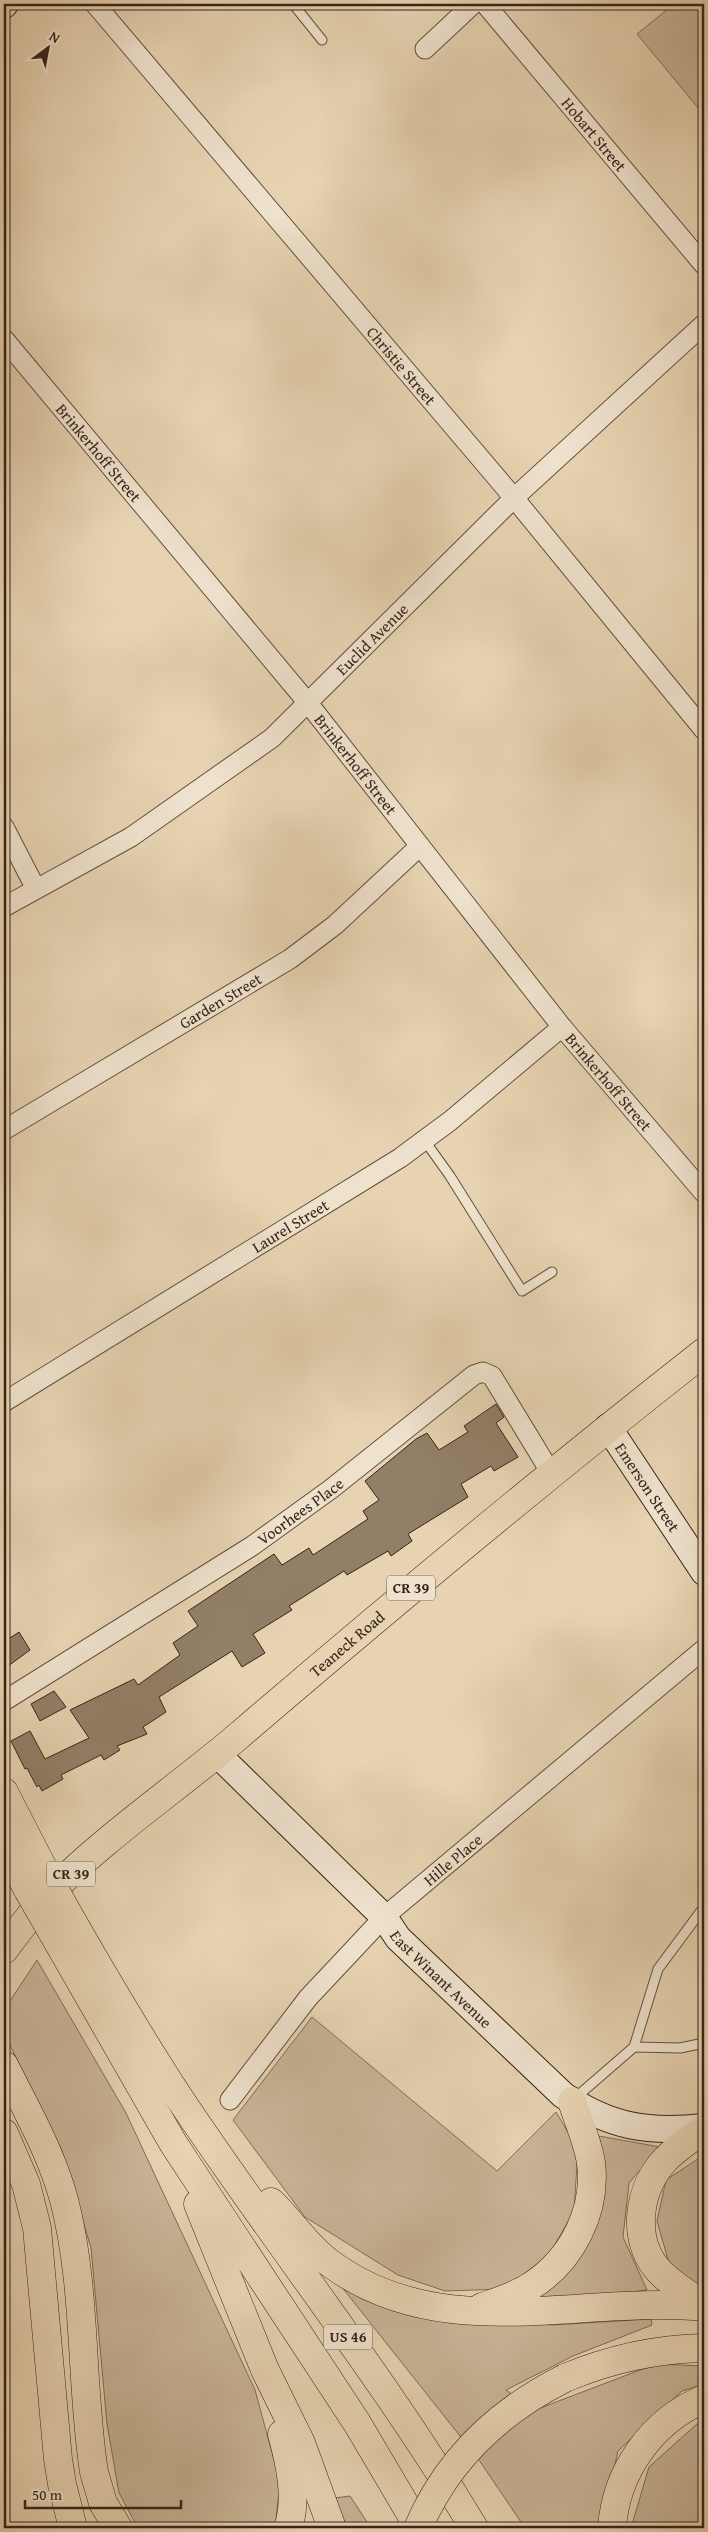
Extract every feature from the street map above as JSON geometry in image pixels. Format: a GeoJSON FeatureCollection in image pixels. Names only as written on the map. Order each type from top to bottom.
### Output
{"type":"FeatureCollection","features":[{"type":"Feature","properties":{"kind":"main road","name":"Teaneck Road"},"geometry":{"type":"LineString","coordinates":[[4,1950],[44,1900],[105,1844],[217,1754],[414,1585],[608,1427],[704,1352]]}},
{"type":"Feature","properties":{"kind":"main road","name":"Emerson Street"},"geometry":{"type":"LineString","coordinates":[[608,1427],[704,1572]]}},
{"type":"Feature","properties":{"kind":"main road","name":"East Winant Avenue"},"geometry":{"type":"LineString","coordinates":[[217,1754],[384,1917],[398,1938],[556,2089],[572,2101],[606,2119],[635,2128],[666,2130],[704,2128]]}},
{"type":"Feature","properties":{"kind":"main road","name":"US 46"},"geometry":{"type":"LineString","coordinates":[[4,1792],[37,1881],[173,2143],[357,2423],[419,2528]]}},
{"type":"Feature","properties":{"kind":"main road","name":"US 46"},"geometry":{"type":"LineString","coordinates":[[4,1845],[37,1881]]}},
{"type":"Feature","properties":{"kind":"main road","name":"US 46"},"geometry":{"type":"LineString","coordinates":[[59,1921],[119,2002],[215,2150],[406,2422],[474,2528]]}},
{"type":"Feature","properties":{"kind":"main road"},"geometry":{"type":"LineString","coordinates":[[4,2065],[48,2154],[64,2199],[76,2269],[94,2472],[104,2503],[118,2528]]}},
{"type":"Feature","properties":{"kind":"main road"},"geometry":{"type":"LineString","coordinates":[[469,2312],[520,2292],[542,2278],[566,2255],[582,2227],[590,2196],[591,2163],[572,2101]]}},
{"type":"Feature","properties":{"kind":"main road"},"geometry":{"type":"LineString","coordinates":[[704,2128],[680,2146],[659,2167],[648,2187],[641,2213],[641,2230],[650,2258],[658,2269],[675,2285],[704,2306]]}},
{"type":"Feature","properties":{"kind":"main road"},"geometry":{"type":"LineString","coordinates":[[4,2133],[26,2184],[37,2228],[58,2459],[73,2528]]}},
{"type":"Feature","properties":{"kind":"main road"},"geometry":{"type":"LineString","coordinates":[[173,2143],[265,2370],[300,2443],[332,2528]]}},
{"type":"Feature","properties":{"kind":"main road"},"geometry":{"type":"LineString","coordinates":[[215,2150],[276,2207],[319,2255],[340,2270],[395,2296],[432,2307],[469,2312],[531,2312],[650,2305],[704,2306]]}},
{"type":"Feature","properties":{"kind":"main road"},"geometry":{"type":"LineString","coordinates":[[419,2528],[441,2483],[476,2441],[513,2410],[565,2378],[621,2358],[662,2350],[704,2348]]}},
{"type":"Feature","properties":{"kind":"main road"},"geometry":{"type":"LineString","coordinates":[[265,2370],[290,2466],[292,2498],[288,2528]]}},
{"type":"Feature","properties":{"kind":"main road"},"geometry":{"type":"LineString","coordinates":[[612,2528],[618,2494],[638,2454],[648,2439],[671,2418],[704,2399]]}},
{"type":"Feature","properties":{"kind":"street","name":"Christie Street"},"geometry":{"type":"LineString","coordinates":[[94,4],[514,498],[704,730]]}},
{"type":"Feature","properties":{"kind":"street"},"geometry":{"type":"LineString","coordinates":[[425,49],[473,4]]}},
{"type":"Feature","properties":{"kind":"street","name":"Hobart Street"},"geometry":{"type":"LineString","coordinates":[[485,4],[704,265]]}},
{"type":"Feature","properties":{"kind":"street","name":"Euclid Avenue"},"geometry":{"type":"LineString","coordinates":[[4,907],[131,837],[272,738],[514,498],[704,324]]}},
{"type":"Feature","properties":{"kind":"street","name":"Brinkerhoff Street"},"geometry":{"type":"LineString","coordinates":[[4,339],[308,703],[562,1028],[704,1193]]}},
{"type":"Feature","properties":{"kind":"street"},"geometry":{"type":"LineString","coordinates":[[4,827],[36,889]]}},
{"type":"Feature","properties":{"kind":"street","name":"Garden Street"},"geometry":{"type":"LineString","coordinates":[[4,1130],[290,959],[336,925],[420,846]]}},
{"type":"Feature","properties":{"kind":"street","name":"Laurel Street"},"geometry":{"type":"LineString","coordinates":[[4,1402],[363,1182],[424,1141],[562,1028]]}},
{"type":"Feature","properties":{"kind":"street","name":"Voorhees Place"},"geometry":{"type":"LineString","coordinates":[[4,1701],[252,1546],[338,1484],[474,1375],[483,1372],[492,1376],[551,1473]]}},
{"type":"Feature","properties":{"kind":"street","name":"Hille Place"},"geometry":{"type":"LineString","coordinates":[[230,2100],[308,1998],[384,1917],[704,1650]]}},
{"type":"Feature","properties":{"kind":"lane"},"geometry":{"type":"LineString","coordinates":[[293,4],[322,40]]}},
{"type":"Feature","properties":{"kind":"lane"},"geometry":{"type":"LineString","coordinates":[[424,1141],[450,1176],[522,1291],[552,1272]]}},
{"type":"Feature","properties":{"kind":"lane"},"geometry":{"type":"LineString","coordinates":[[572,2101],[634,2047],[658,1969],[704,1907]]}},
{"type":"Feature","properties":{"kind":"lane"},"geometry":{"type":"LineString","coordinates":[[634,2047],[680,2048],[704,2043]]}},
{"type":"Feature","properties":{"kind":"shaded area"},"geometry":{"type":"Polygon","coordinates":[[[674,4],[704,4],[704,115],[637,34],[674,4]]]}},
{"type":"Feature","properties":{"kind":"shaded area"},"geometry":{"type":"Polygon","coordinates":[[[37,1960],[126,2113],[255,2390],[280,2482],[275,2528],[138,2528],[119,2493],[107,2424],[91,2248],[62,2151],[4,2033],[4,2010],[37,1960]]]}},
{"type":"Feature","properties":{"kind":"shaded area"},"geometry":{"type":"Polygon","coordinates":[[[312,2017],[497,2171],[556,2112],[578,2149],[574,2211],[549,2255],[504,2289],[445,2291],[398,2275],[305,2217],[233,2120],[312,2017]]]}},
{"type":"Feature","properties":{"kind":"shaded area"},"geometry":{"type":"Polygon","coordinates":[[[599,2136],[660,2147],[629,2183],[623,2237],[647,2290],[529,2304],[605,2164],[599,2136]]]}},
{"type":"Feature","properties":{"kind":"shaded area"},"geometry":{"type":"Polygon","coordinates":[[[704,2155],[704,2290],[669,2263],[657,2221],[666,2180],[704,2155]]]}},
{"type":"Feature","properties":{"kind":"shaded area"},"geometry":{"type":"Polygon","coordinates":[[[341,2286],[429,2318],[552,2325],[651,2319],[652,2325],[573,2356],[506,2390],[535,2410],[656,2364],[704,2366],[704,2384],[682,2391],[618,2451],[601,2528],[525,2528],[479,2460],[341,2286]]]}},
{"type":"Feature","properties":{"kind":"shaded area"},"geometry":{"type":"Polygon","coordinates":[[[704,2421],[704,2528],[631,2528],[649,2467],[698,2423],[704,2421]]]}},
{"type":"Feature","properties":{"kind":"shaded area"},"geometry":{"type":"Polygon","coordinates":[[[350,2496],[371,2528],[343,2528],[335,2498],[350,2496]]]}},
{"type":"Feature","properties":{"kind":"building"},"geometry":{"type":"Polygon","coordinates":[[[496,1404],[504,1417],[496,1423],[518,1457],[494,1471],[491,1466],[461,1484],[468,1497],[408,1534],[412,1541],[391,1556],[388,1551],[347,1575],[344,1571],[289,1606],[292,1610],[253,1634],[265,1653],[242,1667],[232,1651],[159,1697],[166,1712],[143,1727],[147,1734],[117,1746],[120,1750],[104,1760],[101,1755],[61,1775],[63,1779],[42,1791],[39,1785],[37,1787],[27,1768],[25,1769],[11,1741],[30,1731],[45,1759],[89,1738],[70,1710],[134,1679],[138,1685],[180,1655],[173,1643],[198,1626],[188,1611],[274,1554],[282,1565],[309,1548],[313,1555],[368,1519],[363,1511],[379,1500],[365,1481],[416,1439],[427,1433],[439,1450],[468,1432],[464,1426],[496,1404]]]}},
{"type":"Feature","properties":{"kind":"building"},"geometry":{"type":"Polygon","coordinates":[[[19,1632],[30,1650],[4,1669],[4,1642],[19,1632]]]}},
{"type":"Feature","properties":{"kind":"building"},"geometry":{"type":"Polygon","coordinates":[[[54,1691],[66,1707],[40,1721],[31,1704],[54,1691]]]}}]}
